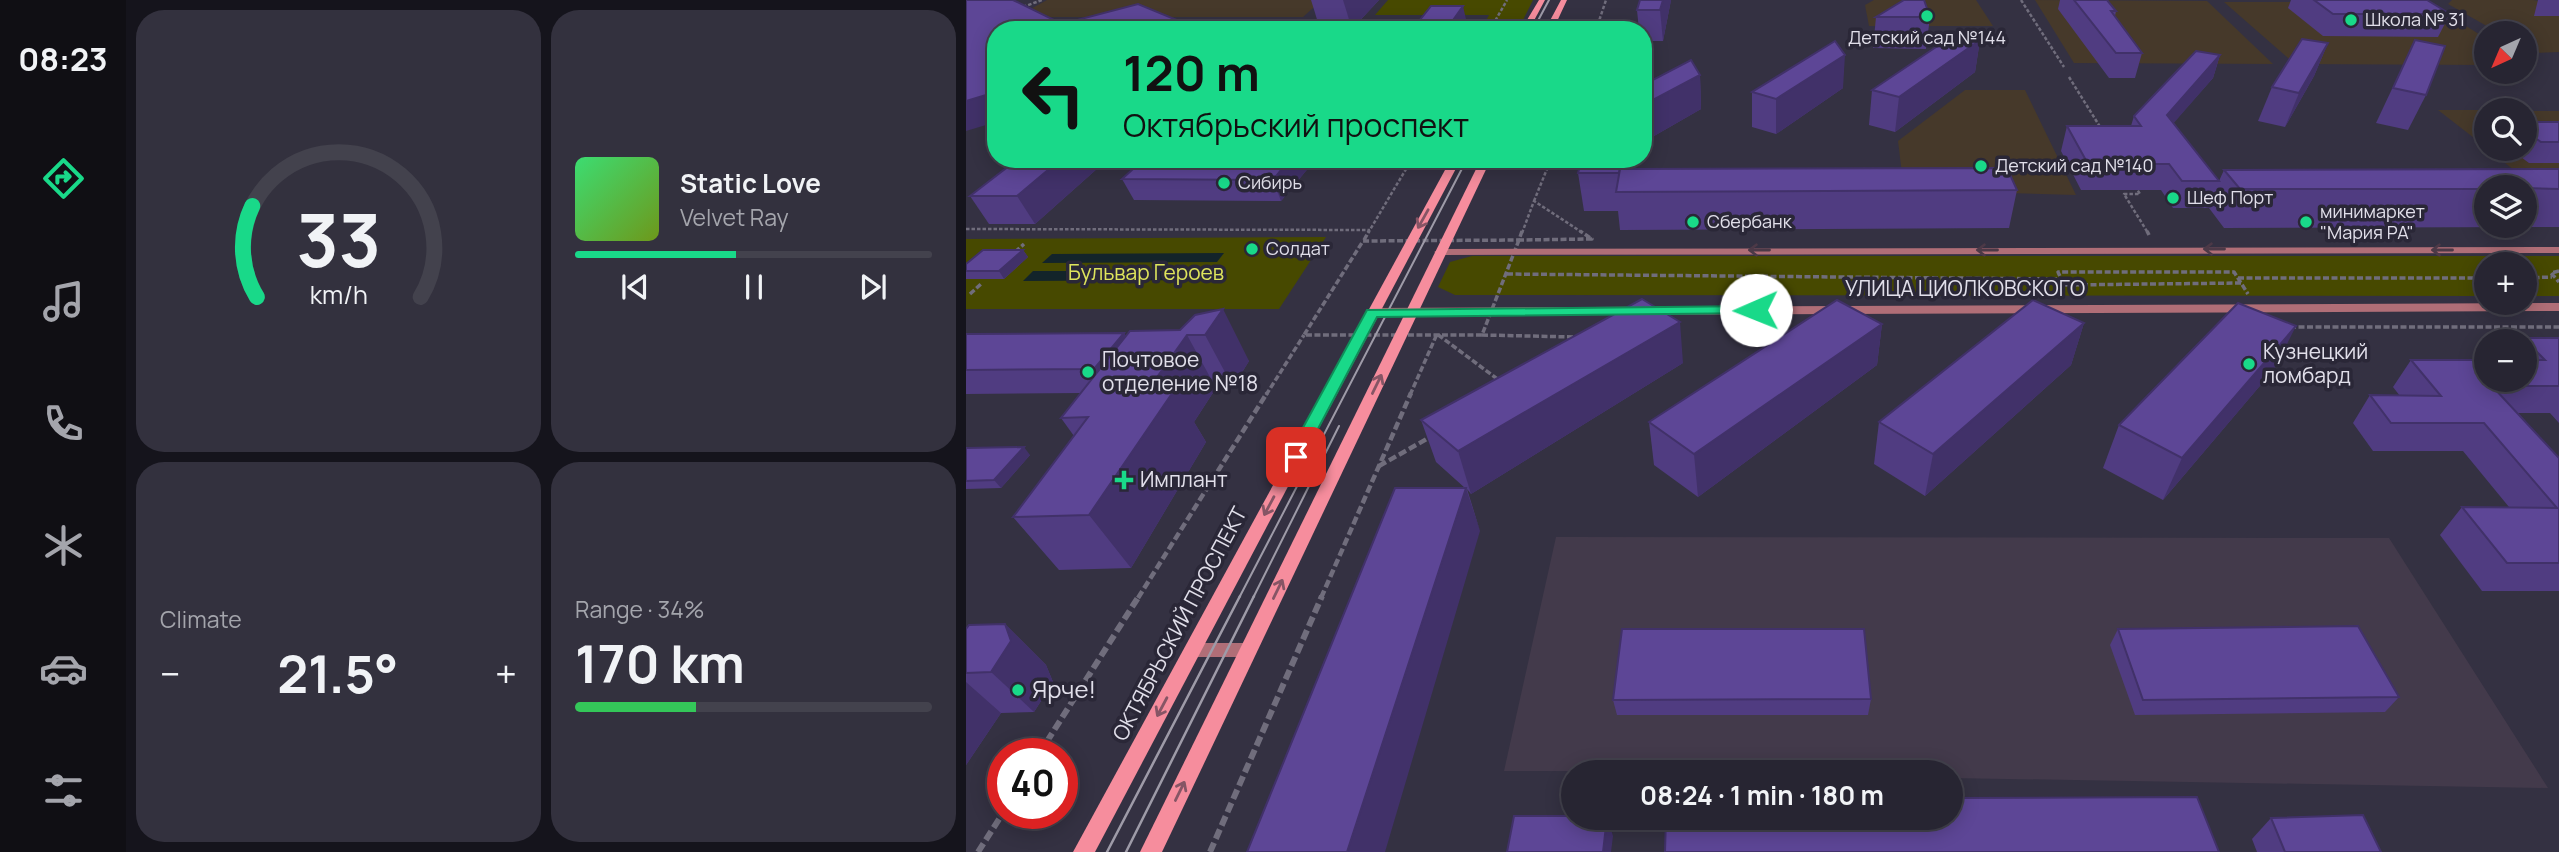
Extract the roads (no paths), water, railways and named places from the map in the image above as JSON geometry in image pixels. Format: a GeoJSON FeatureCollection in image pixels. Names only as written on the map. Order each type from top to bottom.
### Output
{"type":"FeatureCollection","features":[{"type":"Feature","properties":{"kind":"main road"},"geometry":{"type":"LineString","coordinates":[[1530,21],[1542,0]]}},
{"type":"Feature","properties":{"kind":"main road"},"geometry":{"type":"LineString","coordinates":[[1554,21],[1564,0]]}},
{"type":"Feature","properties":{"kind":"main road","name":"ОКТЯБРЬСКИЙ ПРОСПЕКТ"},"geometry":{"type":"LineString","coordinates":[[1084,852],[1451,168]]}},
{"type":"Feature","properties":{"kind":"main road"},"geometry":{"type":"LineString","coordinates":[[1151,852],[1482,168]]}},
{"type":"Feature","properties":{"kind":"street"},"geometry":{"type":"LineString","coordinates":[[1440,253],[2559,250]]}},
{"type":"Feature","properties":{"kind":"street","name":"УЛИЦА ЦИОЛКОВСКОГО"},"geometry":{"type":"LineString","coordinates":[[1372,313],[2559,307]]}},
{"type":"Feature","properties":{"kind":"lane"},"geometry":{"type":"LineString","coordinates":[[1193,650],[1249,650]]}},
{"type":"Feature","properties":{"kind":"tram line"},"geometry":{"type":"LineString","coordinates":[[1538,21],[1549,0]]}},
{"type":"Feature","properties":{"kind":"tram line"},"geometry":{"type":"LineString","coordinates":[[1239,598],[1462,168]]}},
{"type":"Feature","properties":{"kind":"tram line"},"geometry":{"type":"LineString","coordinates":[[1126,852],[1339,426]]}},
{"type":"Feature","properties":{"kind":"tram line"},"geometry":{"type":"LineString","coordinates":[[1107,852],[1240,596]]}},
{"type":"Feature","properties":{"kind":"place","name":"Детский сад №144"},"geometry":{"type":"Point","coordinates":[1927,16]}},
{"type":"Feature","properties":{"kind":"place","name":"Школа № 31"},"geometry":{"type":"Point","coordinates":[2351,20]}},
{"type":"Feature","properties":{"kind":"place","name":"Детский сад №140"},"geometry":{"type":"Point","coordinates":[1981,166]}},
{"type":"Feature","properties":{"kind":"place","name":"Сибирь"},"geometry":{"type":"Point","coordinates":[1224,183]}},
{"type":"Feature","properties":{"kind":"place","name":"Шеф Порт"},"geometry":{"type":"Point","coordinates":[2173,198]}},
{"type":"Feature","properties":{"kind":"place","name":"Сбербанк"},"geometry":{"type":"Point","coordinates":[1693,222]}},
{"type":"Feature","properties":{"kind":"place","name":"минимаркет \"Мария РА\""},"geometry":{"type":"Point","coordinates":[2306,222]}},
{"type":"Feature","properties":{"kind":"place","name":"Солдат"},"geometry":{"type":"Point","coordinates":[1252,249]}},
{"type":"Feature","properties":{"kind":"place","name":"Кузнецкий ломбард"},"geometry":{"type":"Point","coordinates":[2249,364]}},
{"type":"Feature","properties":{"kind":"place","name":"Почтовое отделение №18"},"geometry":{"type":"Point","coordinates":[1088,372]}},
{"type":"Feature","properties":{"kind":"place","name":"Имплант"},"geometry":{"type":"Point","coordinates":[1124,480]}},
{"type":"Feature","properties":{"kind":"place","name":"Ярче!"},"geometry":{"type":"Point","coordinates":[1018,690]}},
{"type":"Feature","properties":{"kind":"park label","name":"Бульвар Героев"},"geometry":{"type":"Point","coordinates":[1146,273]}}]}
